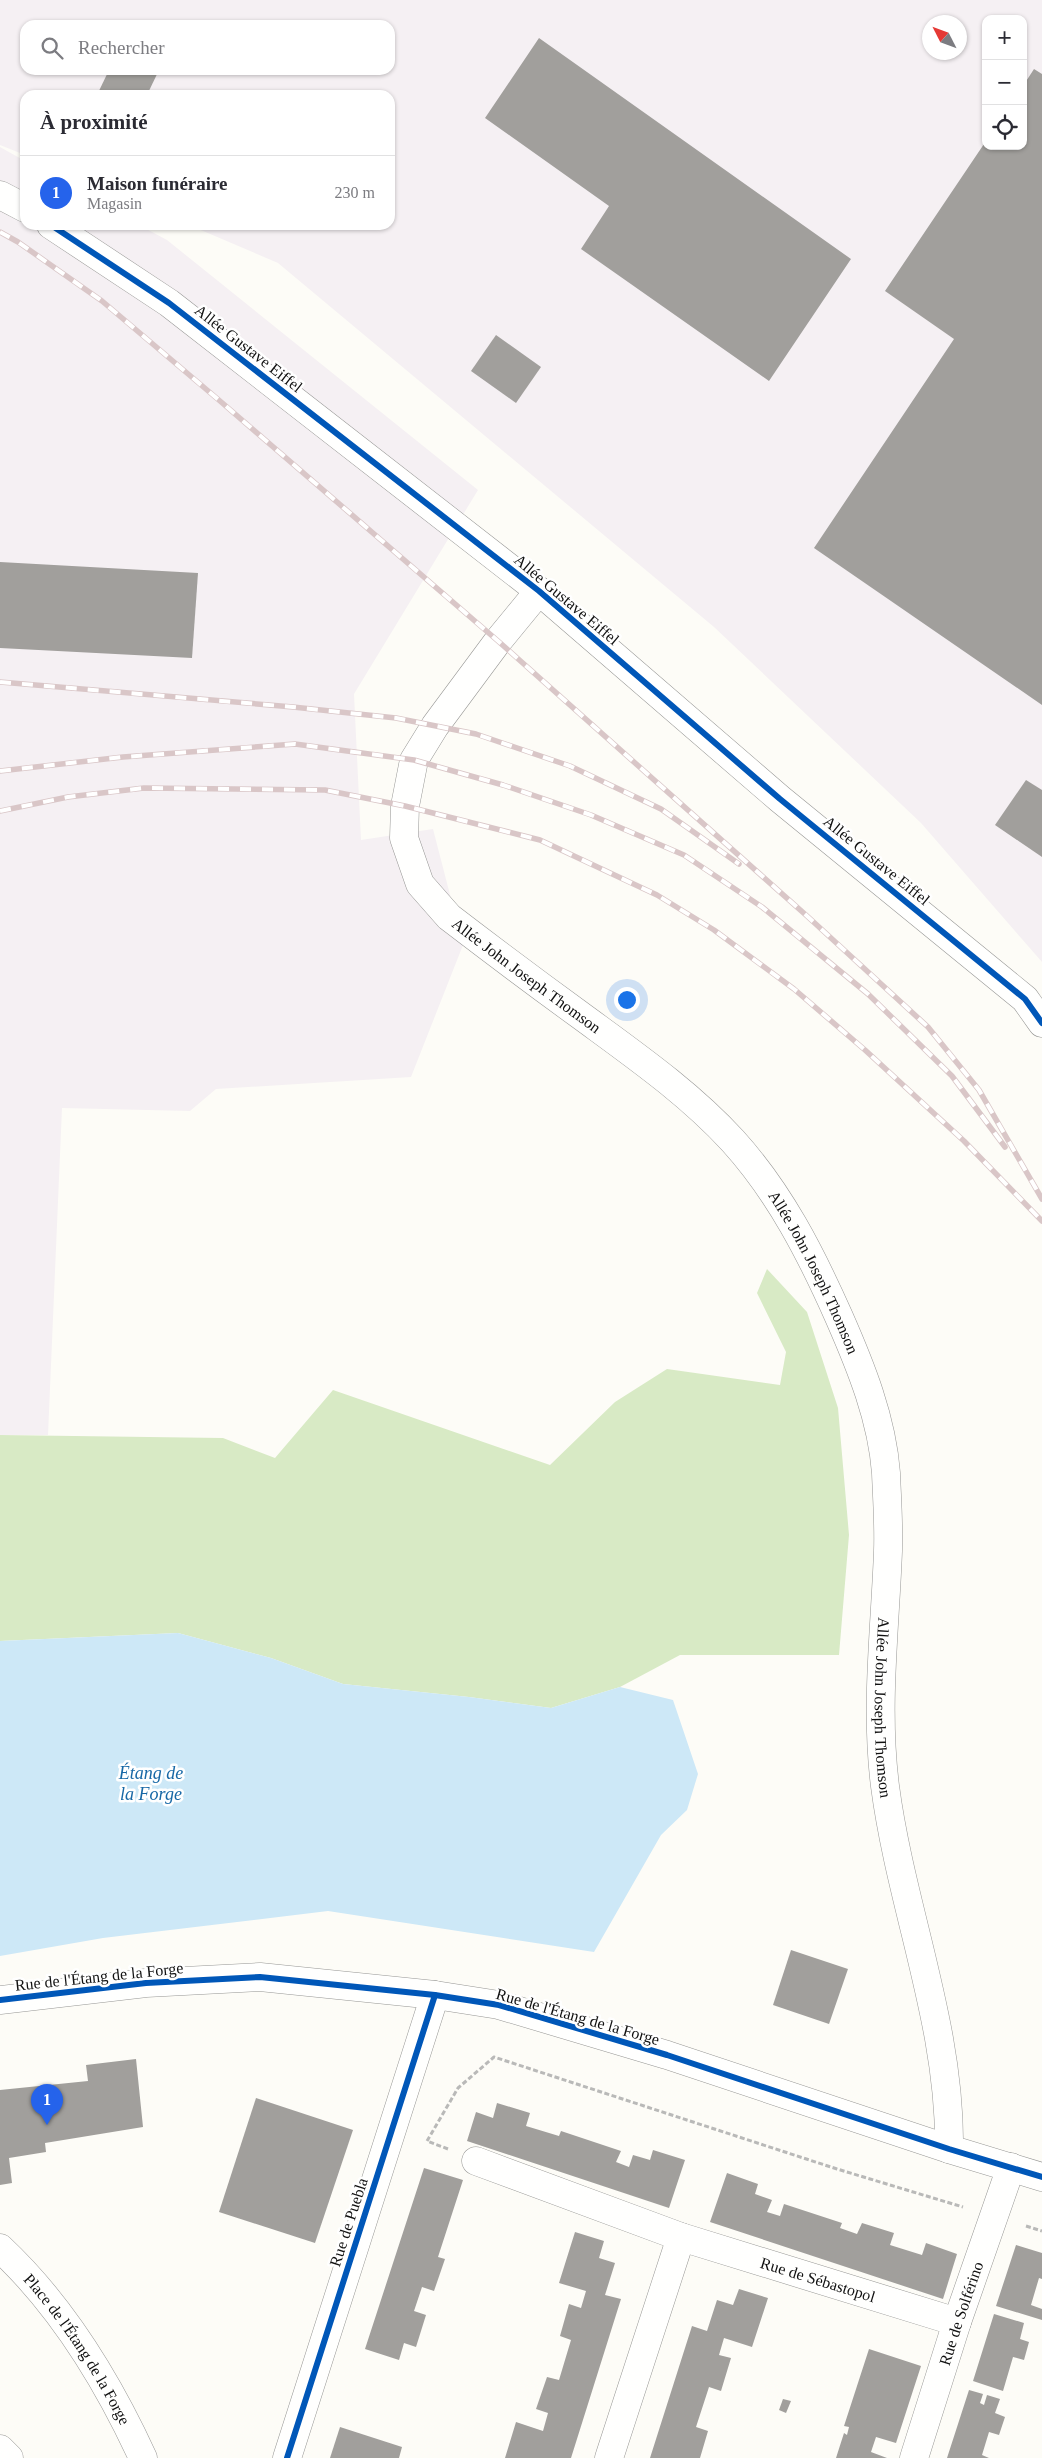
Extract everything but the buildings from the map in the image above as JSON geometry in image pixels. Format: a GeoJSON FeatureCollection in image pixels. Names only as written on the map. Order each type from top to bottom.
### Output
{"type":"FeatureCollection","features":[{"type":"Feature","properties":{"kind":"street"},"geometry":{"type":"LineString","coordinates":[[0,195],[20,205]]}},
{"type":"Feature","properties":{"kind":"street","name":"Allée Gustave Eiffel"},"geometry":{"type":"LineString","coordinates":[[59,230],[169,302],[539,591],[780,799],[1025,999],[1042,1023]]}},
{"type":"Feature","properties":{"kind":"street","name":"Allée John Joseph Thomson"},"geometry":{"type":"LineString","coordinates":[[539,591],[498,641],[441,718],[414,760],[406,806],[404,838],[420,884],[449,917],[693,1100],[735,1143],[795,1225],[854,1351],[871,1396],[885,1468],[888,1548],[880,1729],[885,1786],[899,1865],[940,2045],[950,2111],[949,2149]]}},
{"type":"Feature","properties":{"kind":"street","name":"Rue de l'Étang de la Forge"},"geometry":{"type":"LineString","coordinates":[[0,2000],[146,1983],[260,1977],[435,1995],[499,2006],[648,2050],[949,2149],[1042,2177]]}},
{"type":"Feature","properties":{"kind":"street","name":"Rue de Puebla"},"geometry":{"type":"LineString","coordinates":[[287,2458],[435,1995]]}},
{"type":"Feature","properties":{"kind":"street","name":"Rue de Sébastopol"},"geometry":{"type":"LineString","coordinates":[[476,2161],[681,2237],[957,2322]]}},
{"type":"Feature","properties":{"kind":"street","name":"Rue de Solférino"},"geometry":{"type":"LineString","coordinates":[[914,2458],[957,2322],[1010,2168]]}},
{"type":"Feature","properties":{"kind":"street"},"geometry":{"type":"LineString","coordinates":[[609,2458],[681,2237]]}},
{"type":"Feature","properties":{"kind":"street","name":"Place de l'Étang de la Forge"},"geometry":{"type":"LineString","coordinates":[[0,2248],[20,2267],[66,2324],[125,2419],[143,2458]]}},
{"type":"Feature","properties":{"kind":"street"},"geometry":{"type":"LineString","coordinates":[[0,2449],[9,2458]]}},
{"type":"Feature","properties":{"kind":"path"},"geometry":{"type":"LineString","coordinates":[[426,2141],[458,2088],[494,2058],[837,2170],[966,2208]]}},
{"type":"Feature","properties":{"kind":"path"},"geometry":{"type":"LineString","coordinates":[[1024,2226],[1042,2231]]}},
{"type":"Feature","properties":{"kind":"shaded area"},"geometry":{"type":"Polygon","coordinates":[[[0,0],[1042,0],[1042,962],[921,823],[714,627],[278,263],[201,230],[395,230],[395,90],[20,90],[20,153],[0,145],[0,0]]]}},
{"type":"Feature","properties":{"kind":"shaded area"},"geometry":{"type":"Polygon","coordinates":[[[0,147],[20,158],[20,230],[148,230],[167,240],[478,490],[354,694],[361,840],[433,829],[463,945],[411,1077],[216,1089],[190,1111],[62,1108],[48,1435],[0,1435],[0,147]]]}},
{"type":"Feature","properties":{"kind":"green space"},"geometry":{"type":"Polygon","coordinates":[[[767,1269],[807,1312],[838,1408],[849,1535],[839,1655],[680,1655],[620,1687],[551,1708],[469,1697],[343,1684],[271,1658],[178,1633],[0,1641],[0,1435],[223,1438],[275,1458],[333,1390],[550,1465],[615,1402],[667,1369],[780,1385],[786,1352],[757,1293],[767,1269]]]}},
{"type":"Feature","properties":{"kind":"water","name":"Étang de la Forge"},"geometry":{"type":"Polygon","coordinates":[[[178,1633],[271,1658],[343,1684],[469,1697],[551,1708],[620,1687],[673,1700],[698,1774],[687,1810],[661,1835],[594,1952],[328,1911],[103,1938],[0,1956],[0,1641],[178,1633]]]}},
{"type":"Feature","properties":{"kind":"railway"},"geometry":{"type":"LineString","coordinates":[[0,232],[18,242],[102,301],[220,401],[498,641],[807,916],[928,1027],[979,1090],[1042,1199]]}},
{"type":"Feature","properties":{"kind":"railway"},"geometry":{"type":"LineString","coordinates":[[0,682],[293,707],[396,718],[476,734],[570,766],[661,809],[739,864]]}},
{"type":"Feature","properties":{"kind":"railway"},"geometry":{"type":"LineString","coordinates":[[0,771],[123,757],[295,744],[414,760],[503,785],[591,815],[684,855],[762,907],[868,994],[952,1076],[1005,1147]]}},
{"type":"Feature","properties":{"kind":"railway"},"geometry":{"type":"LineString","coordinates":[[0,811],[68,797],[144,788],[325,790],[405,806],[540,840],[657,895],[714,930],[794,989],[865,1050],[964,1141],[1042,1221]]}},
{"type":"Feature","properties":{"kind":"cycle path"},"geometry":{"type":"LineString","coordinates":[[59,230],[169,303],[539,591],[780,799],[1025,999],[1042,1023]]}},
{"type":"Feature","properties":{"kind":"cycle path"},"geometry":{"type":"LineString","coordinates":[[0,2000],[146,1983],[260,1977],[435,1995],[499,2005],[667,2055],[949,2149],[1042,2177]]}},
{"type":"Feature","properties":{"kind":"cycle path"},"geometry":{"type":"LineString","coordinates":[[287,2458],[435,1995]]}},
{"type":"Feature","properties":{"kind":"place","name":"Maison funéraire"},"geometry":{"type":"Point","coordinates":[47,2125]}}]}
